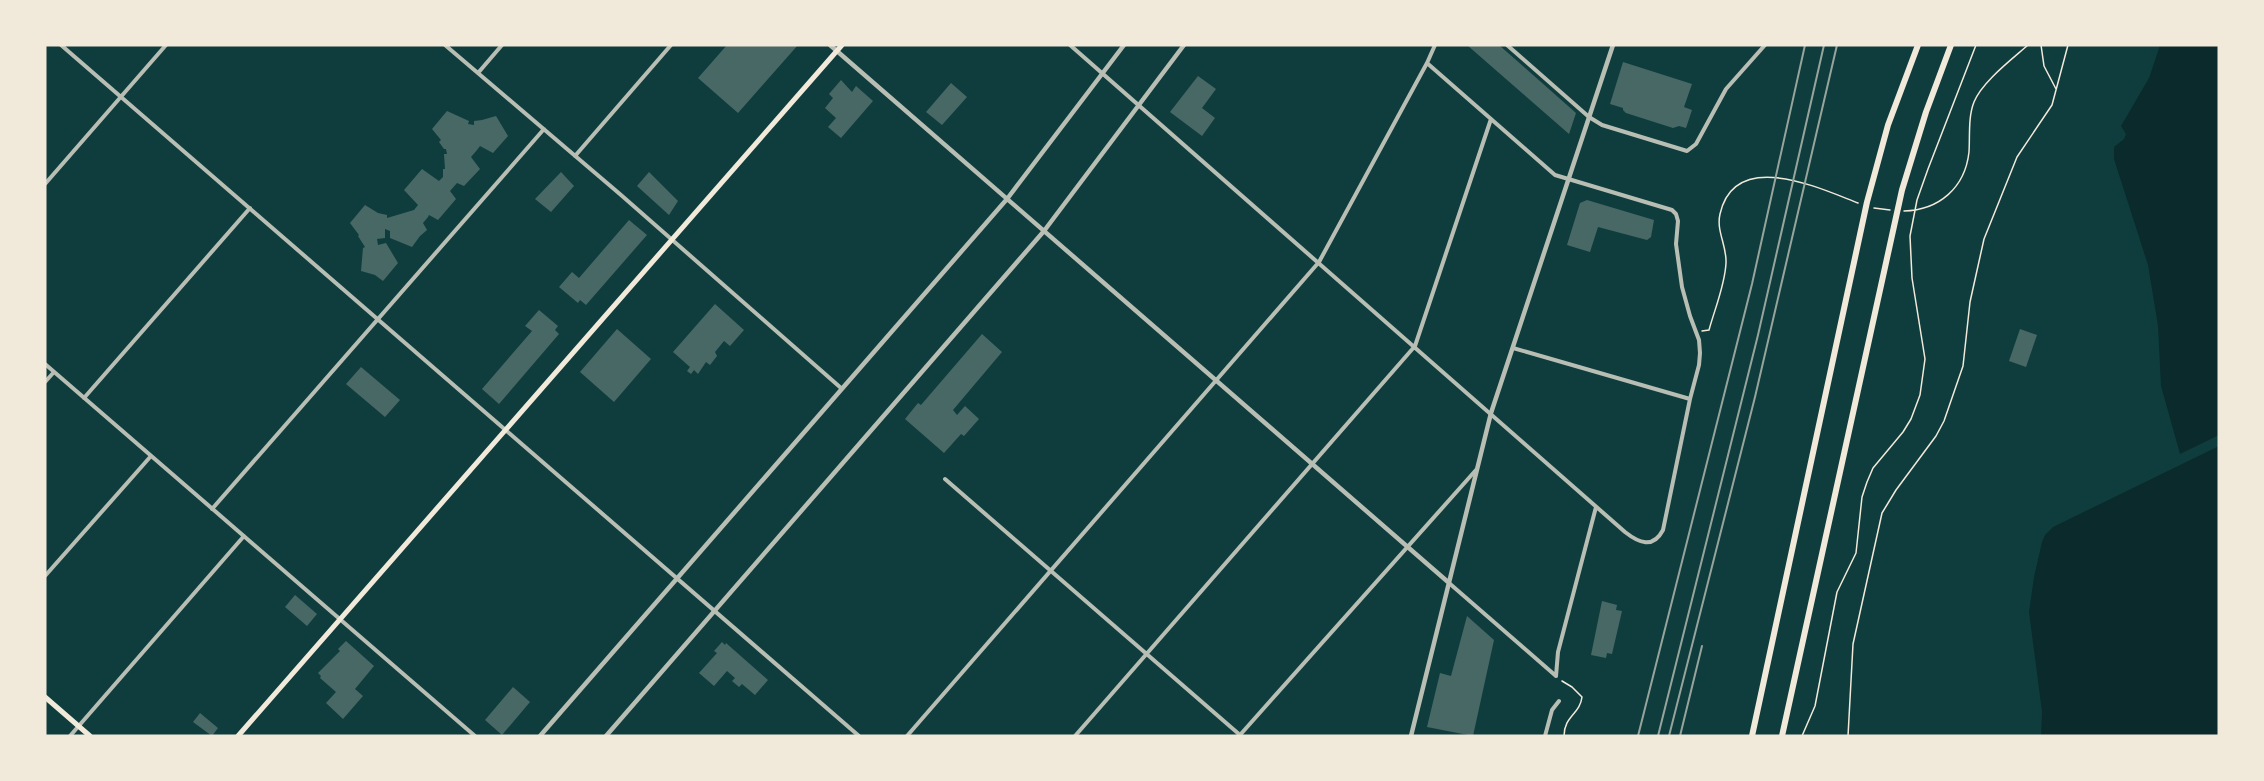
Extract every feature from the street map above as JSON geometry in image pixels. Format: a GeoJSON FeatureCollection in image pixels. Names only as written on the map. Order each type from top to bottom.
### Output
{"type":"FeatureCollection","features":[{"type":"Feature","properties":{"kind":"highway"},"geometry":{"type":"LineString","coordinates":[[1752,736],[1867,202],[1888,125],[1918,45]]}},
{"type":"Feature","properties":{"kind":"highway"},"geometry":{"type":"LineString","coordinates":[[1782,736],[1902,190],[1926,112],[1951,45]]}},
{"type":"Feature","properties":{"kind":"main road"},"geometry":{"type":"LineString","coordinates":[[238,736],[842,45]]}},
{"type":"Feature","properties":{"kind":"main road"},"geometry":{"type":"LineString","coordinates":[[45,698],[90,736]]}},
{"type":"Feature","properties":{"kind":"street"},"geometry":{"type":"LineString","coordinates":[[61,45],[859,736]]}},
{"type":"Feature","properties":{"kind":"street"},"geometry":{"type":"LineString","coordinates":[[45,184],[166,45]]}},
{"type":"Feature","properties":{"kind":"street"},"geometry":{"type":"LineString","coordinates":[[445,45],[672,239],[841,388]]}},
{"type":"Feature","properties":{"kind":"street"},"geometry":{"type":"LineString","coordinates":[[478,73],[502,45]]}},
{"type":"Feature","properties":{"kind":"street"},"geometry":{"type":"LineString","coordinates":[[575,156],[671,45]]}},
{"type":"Feature","properties":{"kind":"street"},"geometry":{"type":"LineString","coordinates":[[830,45],[1556,676]]}},
{"type":"Feature","properties":{"kind":"street"},"geometry":{"type":"LineString","coordinates":[[1070,45],[1596,506],[1636,540],[1641,543],[1650,542],[1663,530],[1690,399],[1700,366],[1699,340],[1682,287],[1676,244],[1678,221],[1676,214],[1672,210],[1555,175],[1427,63]]}},
{"type":"Feature","properties":{"kind":"street"},"geometry":{"type":"LineString","coordinates":[[540,736],[1007,199],[1124,45]]}},
{"type":"Feature","properties":{"kind":"street"},"geometry":{"type":"LineString","coordinates":[[606,736],[1044,231],[1184,45]]}},
{"type":"Feature","properties":{"kind":"street"},"geometry":{"type":"LineString","coordinates":[[907,736],[1319,262],[1435,45]]}},
{"type":"Feature","properties":{"kind":"street"},"geometry":{"type":"LineString","coordinates":[[1507,45],[1589,117],[1602,125],[1687,151],[1693,148],[1726,88],[1765,45]]}},
{"type":"Feature","properties":{"kind":"street"},"geometry":{"type":"LineString","coordinates":[[1411,736],[1491,413],[1614,45]]}},
{"type":"Feature","properties":{"kind":"street"},"geometry":{"type":"LineString","coordinates":[[1075,736],[1415,346],[1491,119]]}},
{"type":"Feature","properties":{"kind":"street"},"geometry":{"type":"LineString","coordinates":[[212,508],[544,129]]}},
{"type":"Feature","properties":{"kind":"street"},"geometry":{"type":"LineString","coordinates":[[84,398],[250,208]]}},
{"type":"Feature","properties":{"kind":"street"},"geometry":{"type":"LineString","coordinates":[[1513,348],[1690,399]]}},
{"type":"Feature","properties":{"kind":"street"},"geometry":{"type":"LineString","coordinates":[[45,364],[475,736]]}},
{"type":"Feature","properties":{"kind":"street"},"geometry":{"type":"LineString","coordinates":[[45,382],[54,372]]}},
{"type":"Feature","properties":{"kind":"street"},"geometry":{"type":"LineString","coordinates":[[45,576],[151,456]]}},
{"type":"Feature","properties":{"kind":"street"},"geometry":{"type":"LineString","coordinates":[[945,479],[1240,736],[1476,470]]}},
{"type":"Feature","properties":{"kind":"street"},"geometry":{"type":"LineString","coordinates":[[1556,676],[1558,652],[1596,506]]}},
{"type":"Feature","properties":{"kind":"street"},"geometry":{"type":"LineString","coordinates":[[70,736],[243,536]]}},
{"type":"Feature","properties":{"kind":"street"},"geometry":{"type":"LineString","coordinates":[[1545,736],[1552,710],[1559,701]]}},
{"type":"Feature","properties":{"kind":"path"},"geometry":{"type":"LineString","coordinates":[[1802,736],[1815,706],[1836,592],[1856,553],[1862,497],[1867,482],[1873,468],[1911,419],[1920,395],[1926,359],[1912,278],[1910,236],[1920,189],[1976,45]]}},
{"type":"Feature","properties":{"kind":"path"},"geometry":{"type":"LineString","coordinates":[[1901,211],[1927,207],[1945,199],[1957,186],[1966,169],[1974,100],[1981,89],[2028,45]]}},
{"type":"Feature","properties":{"kind":"path"},"geometry":{"type":"LineString","coordinates":[[2041,45],[2044,66],[2057,90]]}},
{"type":"Feature","properties":{"kind":"path"},"geometry":{"type":"LineString","coordinates":[[1848,736],[1853,644],[1882,513],[1944,421],[1963,366],[1970,302],[1984,239],[2017,157],[2047,113],[2057,90],[2068,45]]}},
{"type":"Feature","properties":{"kind":"path"},"geometry":{"type":"LineString","coordinates":[[1709,330],[1726,260],[1718,225],[1719,215],[1733,190],[1748,181],[1766,177],[1803,182],[1864,205]]}},
{"type":"Feature","properties":{"kind":"path"},"geometry":{"type":"LineString","coordinates":[[1871,207],[1894,211]]}},
{"type":"Feature","properties":{"kind":"path"},"geometry":{"type":"LineString","coordinates":[[1556,676],[1582,697],[1580,706],[1568,718],[1564,736]]}},
{"type":"Feature","properties":{"kind":"water"},"geometry":{"type":"Polygon","coordinates":[[[2160,45],[2219,45],[2219,435],[2180,454],[2161,386],[2158,326],[2148,265],[2114,159],[2114,147],[2124,139],[2126,134],[2121,126],[2149,78],[2160,45]]]}},
{"type":"Feature","properties":{"kind":"water"},"geometry":{"type":"Polygon","coordinates":[[[2219,446],[2219,736],[2041,736],[2042,712],[2029,612],[2034,577],[2045,535],[2053,527],[2219,446]]]}},
{"type":"Feature","properties":{"kind":"building"},"geometry":{"type":"Polygon","coordinates":[[[727,45],[798,45],[738,113],[698,78],[727,45]]]}},
{"type":"Feature","properties":{"kind":"building"},"geometry":{"type":"Polygon","coordinates":[[[1467,45],[1499,45],[1576,113],[1569,134],[1467,45]]]}},
{"type":"Feature","properties":{"kind":"building"},"geometry":{"type":"Polygon","coordinates":[[[1623,62],[1692,84],[1684,107],[1692,110],[1686,128],[1679,126],[1673,128],[1626,113],[1623,108],[1610,104],[1623,62]]]}},
{"type":"Feature","properties":{"kind":"building"},"geometry":{"type":"Polygon","coordinates":[[[1198,76],[1216,89],[1202,108],[1215,118],[1202,136],[1170,112],[1198,76]]]}},
{"type":"Feature","properties":{"kind":"building"},"geometry":{"type":"Polygon","coordinates":[[[841,80],[852,92],[856,86],[873,101],[841,138],[828,127],[836,118],[825,108],[833,98],[829,94],[841,80]]]}},
{"type":"Feature","properties":{"kind":"building"},"geometry":{"type":"Polygon","coordinates":[[[951,83],[967,97],[942,125],[926,112],[951,83]]]}},
{"type":"Feature","properties":{"kind":"building"},"geometry":{"type":"Polygon","coordinates":[[[447,111],[469,121],[468,124],[474,125],[474,121],[496,116],[508,136],[493,153],[480,146],[471,157],[480,169],[464,186],[457,183],[450,191],[456,199],[438,220],[429,215],[423,223],[427,230],[412,247],[390,238],[390,231],[385,229],[385,238],[377,239],[378,245],[386,243],[398,263],[383,281],[375,275],[361,271],[363,248],[365,247],[350,223],[365,205],[378,213],[387,215],[387,218],[414,210],[418,205],[404,190],[422,169],[439,181],[443,177],[446,149],[432,129],[447,111]]]}},
{"type":"Feature","properties":{"kind":"building"},"geometry":{"type":"Polygon","coordinates":[[[561,172],[574,186],[551,212],[535,199],[561,172]]]}},
{"type":"Feature","properties":{"kind":"building"},"geometry":{"type":"Polygon","coordinates":[[[649,172],[678,201],[669,215],[637,186],[649,172]]]}},
{"type":"Feature","properties":{"kind":"building"},"geometry":{"type":"Polygon","coordinates":[[[1587,200],[1654,220],[1651,237],[1647,240],[1598,227],[1590,252],[1567,245],[1580,203],[1587,200]]]}},
{"type":"Feature","properties":{"kind":"building"},"geometry":{"type":"Polygon","coordinates":[[[629,220],[647,235],[586,305],[580,300],[578,303],[559,287],[572,272],[579,278],[629,220]]]}},
{"type":"Feature","properties":{"kind":"building"},"geometry":{"type":"Polygon","coordinates":[[[715,304],[744,330],[730,346],[724,341],[715,352],[717,356],[710,365],[706,362],[698,374],[694,370],[691,374],[687,371],[690,367],[673,352],[715,304]]]}},
{"type":"Feature","properties":{"kind":"building"},"geometry":{"type":"Polygon","coordinates":[[[539,310],[558,326],[555,330],[559,334],[499,404],[482,389],[532,331],[525,326],[539,310]]]}},
{"type":"Feature","properties":{"kind":"building"},"geometry":{"type":"Polygon","coordinates":[[[617,329],[651,359],[614,402],[580,372],[617,329]]]}},
{"type":"Feature","properties":{"kind":"building"},"geometry":{"type":"Polygon","coordinates":[[[2020,329],[2037,335],[2026,367],[2009,361],[2020,329]]]}},
{"type":"Feature","properties":{"kind":"building"},"geometry":{"type":"Polygon","coordinates":[[[982,334],[1002,352],[953,410],[957,415],[965,406],[979,419],[944,453],[905,419],[918,403],[921,405],[982,334]]]}},
{"type":"Feature","properties":{"kind":"building"},"geometry":{"type":"Polygon","coordinates":[[[361,367],[400,400],[385,417],[346,384],[361,367]]]}},
{"type":"Feature","properties":{"kind":"building"},"geometry":{"type":"Polygon","coordinates":[[[295,595],[317,614],[307,626],[285,607],[295,595]]]}},
{"type":"Feature","properties":{"kind":"building"},"geometry":{"type":"Polygon","coordinates":[[[1602,601],[1617,605],[1616,610],[1622,611],[1612,654],[1607,653],[1606,658],[1591,655],[1602,601]]]}},
{"type":"Feature","properties":{"kind":"building"},"geometry":{"type":"Polygon","coordinates":[[[1467,616],[1494,640],[1473,736],[1427,727],[1440,673],[1451,676],[1467,616]]]}},
{"type":"Feature","properties":{"kind":"building"},"geometry":{"type":"Polygon","coordinates":[[[346,641],[374,666],[355,689],[363,696],[343,719],[326,703],[336,692],[320,678],[318,673],[340,651],[338,649],[346,641]]]}},
{"type":"Feature","properties":{"kind":"building"},"geometry":{"type":"Polygon","coordinates":[[[722,642],[768,680],[755,695],[742,684],[739,687],[732,681],[735,678],[727,671],[714,686],[699,673],[717,653],[714,651],[722,642]]]}},
{"type":"Feature","properties":{"kind":"building"},"geometry":{"type":"Polygon","coordinates":[[[513,687],[530,702],[502,735],[485,720],[513,687]]]}},
{"type":"Feature","properties":{"kind":"building"},"geometry":{"type":"Polygon","coordinates":[[[200,713],[218,728],[212,736],[193,722],[200,713]]]}},
{"type":"Feature","properties":{"kind":"railway"},"geometry":{"type":"LineString","coordinates":[[1638,736],[1752,284],[1805,45]]}},
{"type":"Feature","properties":{"kind":"railway"},"geometry":{"type":"LineString","coordinates":[[1658,736],[1758,335],[1824,45]]}},
{"type":"Feature","properties":{"kind":"railway"},"geometry":{"type":"LineString","coordinates":[[1669,736],[1755,397],[1837,45]]}},
{"type":"Feature","properties":{"kind":"railway"},"geometry":{"type":"LineString","coordinates":[[1680,736],[1702,646]]}}]}
